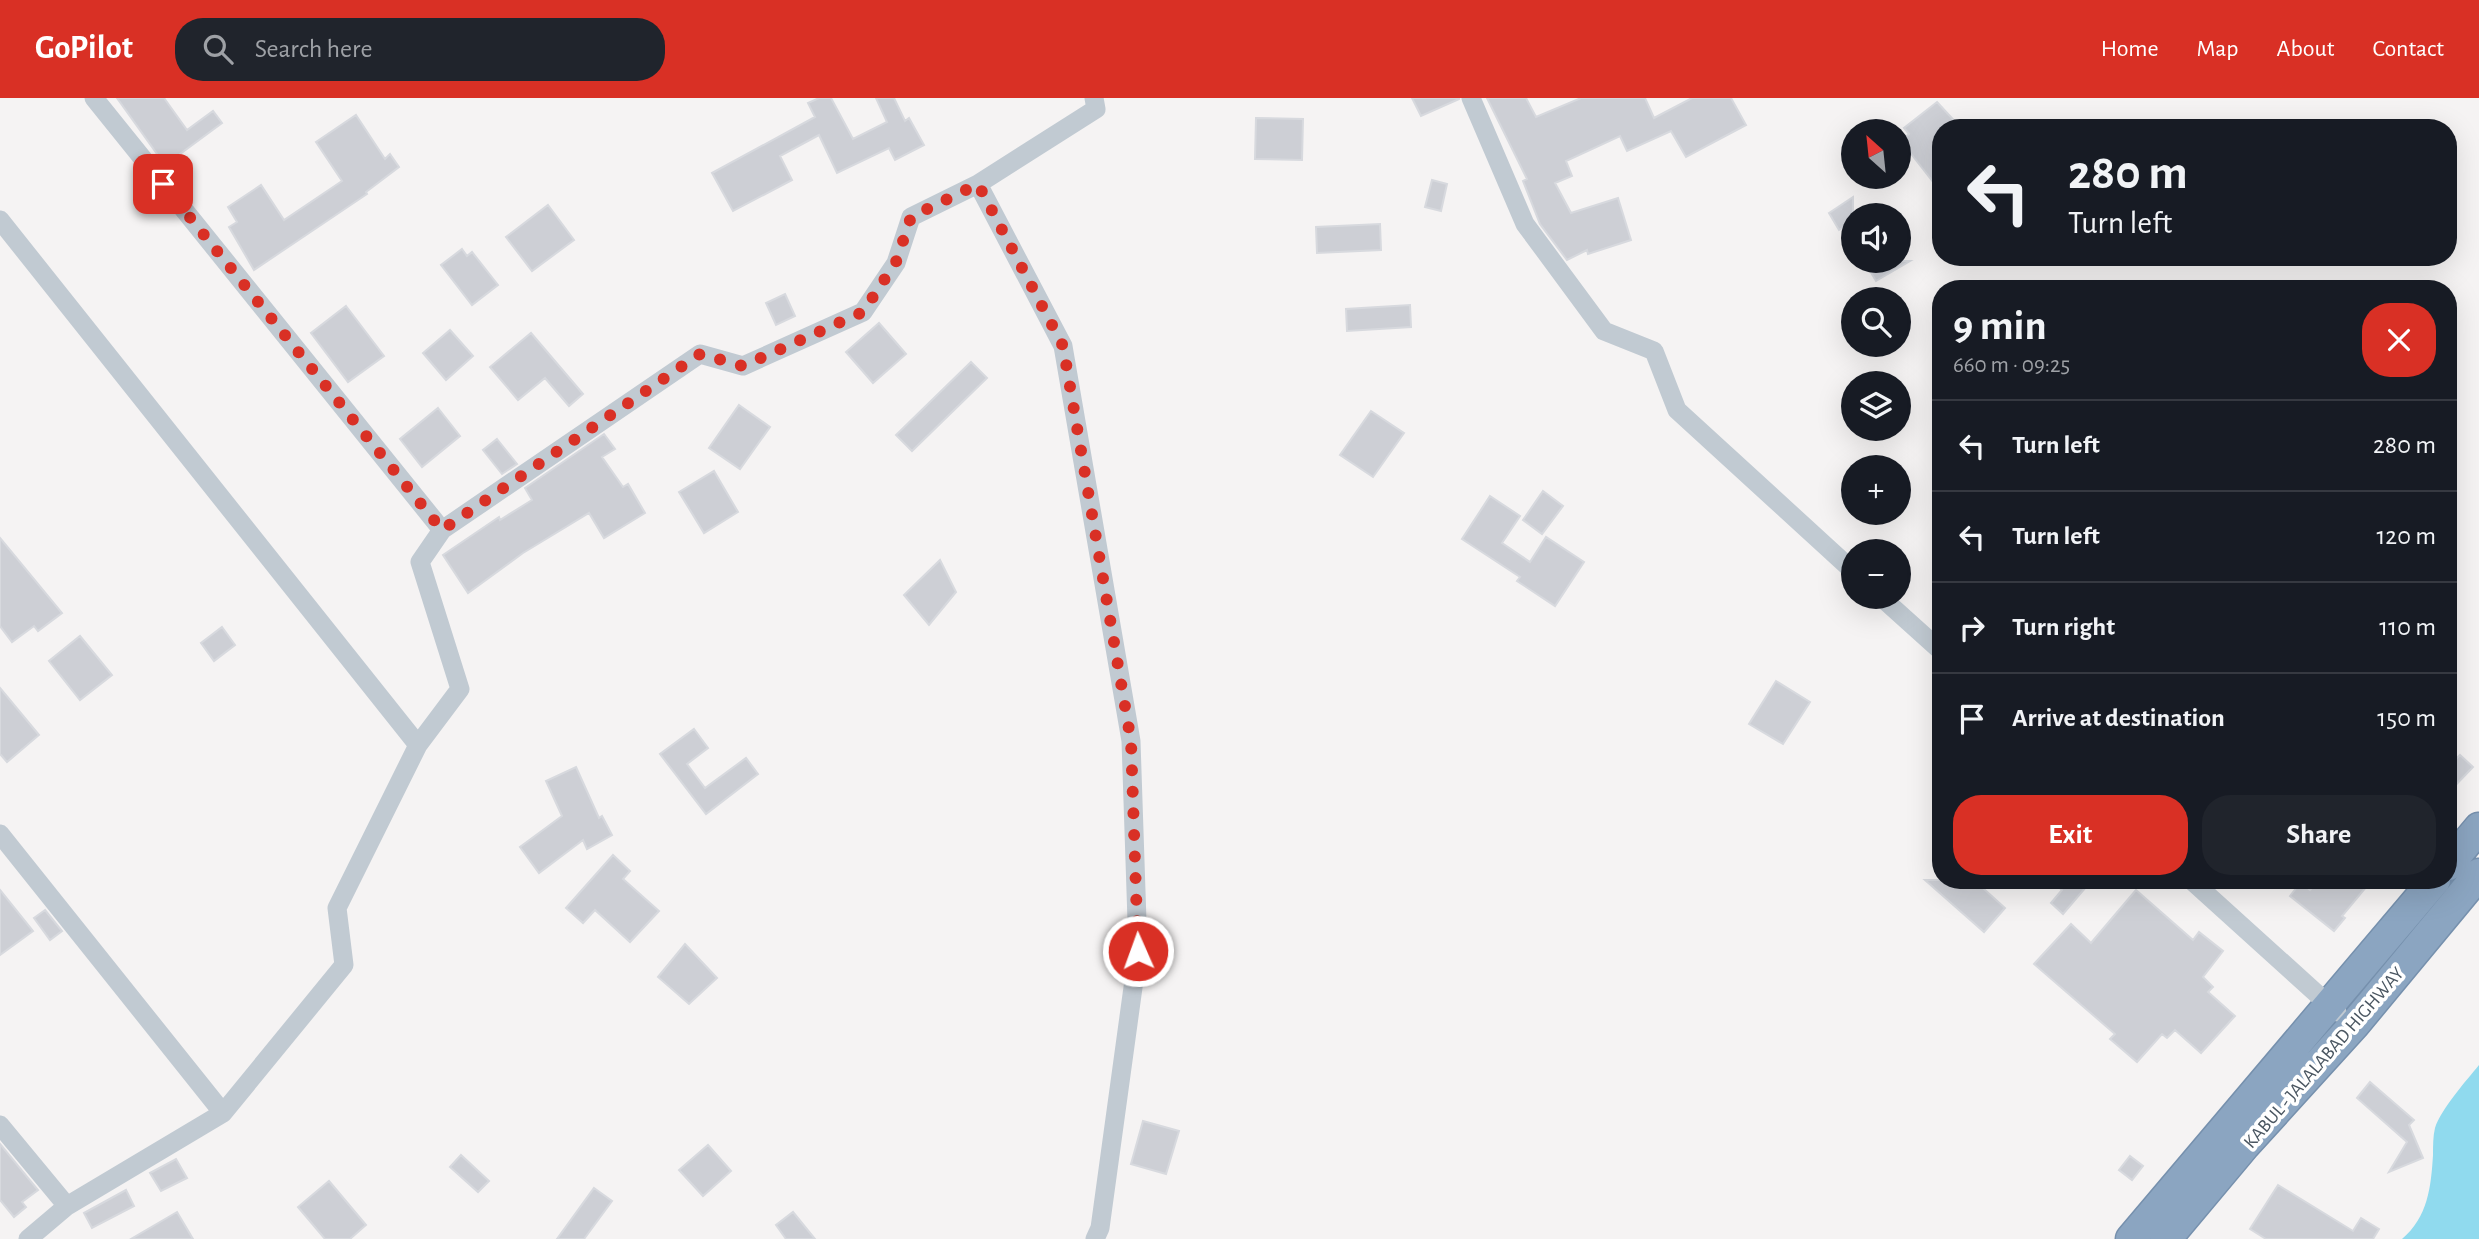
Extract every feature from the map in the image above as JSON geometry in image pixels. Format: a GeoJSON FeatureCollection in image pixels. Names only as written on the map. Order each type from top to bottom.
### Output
{"type":"FeatureCollection","features":[{"type":"Feature","properties":{"kind":"highway"},"geometry":{"type":"LineString","coordinates":[[2457,854],[2479,828]]}},
{"type":"Feature","properties":{"kind":"highway","name":"KABUL - JALALABAD HIGHWAY"},"geometry":{"type":"LineString","coordinates":[[2166,1239],[2244,1146],[2354,1025],[2479,874]]}},
{"type":"Feature","properties":{"kind":"highway","name":"KABUL - JALALABAD HIGHWAY"},"geometry":{"type":"LineString","coordinates":[[2131,1239],[2428,889]]}},
{"type":"Feature","properties":{"kind":"street"},"geometry":{"type":"LineString","coordinates":[[94,98],[442,530]]}},
{"type":"Feature","properties":{"kind":"street"},"geometry":{"type":"LineString","coordinates":[[28,1239],[67,1206],[223,1113],[344,965],[337,908],[418,745],[460,689],[420,562],[442,530],[700,354],[743,366],[863,312],[896,262],[911,217],[978,184],[1096,109],[1094,98]]}},
{"type":"Feature","properties":{"kind":"street"},"geometry":{"type":"LineString","coordinates":[[1471,98],[1525,224],[1604,331],[1654,351],[1677,410],[1841,560]]}},
{"type":"Feature","properties":{"kind":"street"},"geometry":{"type":"LineString","coordinates":[[978,184],[1063,346],[1131,741],[1138,951],[1100,1228],[1095,1239]]}},
{"type":"Feature","properties":{"kind":"street"},"geometry":{"type":"LineString","coordinates":[[0,220],[418,745]]}},
{"type":"Feature","properties":{"kind":"street"},"geometry":{"type":"LineString","coordinates":[[1894,609],[1932,643]]}},
{"type":"Feature","properties":{"kind":"street"},"geometry":{"type":"LineString","coordinates":[[0,834],[223,1113]]}},
{"type":"Feature","properties":{"kind":"street"},"geometry":{"type":"LineString","coordinates":[[2201,889],[2330,1007],[2354,1025]]}},
{"type":"Feature","properties":{"kind":"street"},"geometry":{"type":"LineString","coordinates":[[0,1125],[67,1206]]}},
{"type":"Feature","properties":{"kind":"water"},"geometry":{"type":"Polygon","coordinates":[[[2479,1065],[2479,1239],[2402,1239],[2423,1211],[2431,1179],[2434,1134],[2438,1120],[2454,1095],[2479,1065]]]}},
{"type":"Feature","properties":{"kind":"building"},"geometry":{"type":"Polygon","coordinates":[[[117,98],[164,98],[187,130],[213,111],[222,123],[165,165],[117,98]]]}},
{"type":"Feature","properties":{"kind":"building"},"geometry":{"type":"Polygon","coordinates":[[[819,98],[831,98],[853,139],[887,122],[876,98],[894,98],[905,121],[909,118],[924,145],[895,160],[889,148],[837,173],[819,135],[780,156],[792,180],[733,211],[712,173],[815,117],[808,103],[819,98]]]}},
{"type":"Feature","properties":{"kind":"building"},"geometry":{"type":"Polygon","coordinates":[[[1412,98],[1459,98],[1459,99],[1421,116],[1412,98]]]}},
{"type":"Feature","properties":{"kind":"building"},"geometry":{"type":"Polygon","coordinates":[[[1487,98],[1526,98],[1536,117],[1581,98],[1645,98],[1654,118],[1692,98],[1731,98],[1746,125],[1686,157],[1671,131],[1627,151],[1620,136],[1566,161],[1572,176],[1555,183],[1571,213],[1618,198],[1631,240],[1588,254],[1587,250],[1567,260],[1540,224],[1523,181],[1527,179],[1487,98]]]}},
{"type":"Feature","properties":{"kind":"building"},"geometry":{"type":"Polygon","coordinates":[[[1937,102],[1953,119],[1932,119],[1932,181],[1911,154],[1911,122],[1937,102]]]}},
{"type":"Feature","properties":{"kind":"building"},"geometry":{"type":"Polygon","coordinates":[[[356,115],[385,159],[390,154],[399,167],[366,192],[367,194],[254,270],[229,227],[237,222],[228,207],[261,185],[284,220],[342,181],[316,142],[356,115]]]}},
{"type":"Feature","properties":{"kind":"building"},"geometry":{"type":"Polygon","coordinates":[[[1256,118],[1303,119],[1302,160],[1255,159],[1256,118]]]}},
{"type":"Feature","properties":{"kind":"building"},"geometry":{"type":"Polygon","coordinates":[[[1432,180],[1447,184],[1441,211],[1425,207],[1432,180]]]}},
{"type":"Feature","properties":{"kind":"building"},"geometry":{"type":"Polygon","coordinates":[[[548,205],[574,240],[532,271],[506,237],[548,205]]]}},
{"type":"Feature","properties":{"kind":"building"},"geometry":{"type":"Polygon","coordinates":[[[1841,205],[1841,229],[1839,230],[1829,213],[1841,205]]]}},
{"type":"Feature","properties":{"kind":"building"},"geometry":{"type":"Polygon","coordinates":[[[1380,224],[1381,250],[1317,253],[1316,227],[1380,224]]]}},
{"type":"Feature","properties":{"kind":"building"},"geometry":{"type":"Polygon","coordinates":[[[462,249],[467,256],[472,252],[498,285],[472,305],[441,265],[462,249]]]}},
{"type":"Feature","properties":{"kind":"building"},"geometry":{"type":"Polygon","coordinates":[[[1871,273],[1890,273],[1876,281],[1871,273]]]}},
{"type":"Feature","properties":{"kind":"building"},"geometry":{"type":"Polygon","coordinates":[[[785,294],[795,316],[776,325],[766,303],[785,294]]]}},
{"type":"Feature","properties":{"kind":"building"},"geometry":{"type":"Polygon","coordinates":[[[1410,305],[1411,327],[1347,331],[1346,309],[1410,305]]]}},
{"type":"Feature","properties":{"kind":"building"},"geometry":{"type":"Polygon","coordinates":[[[346,306],[384,356],[348,382],[311,333],[346,306]]]}},
{"type":"Feature","properties":{"kind":"building"},"geometry":{"type":"Polygon","coordinates":[[[879,323],[906,354],[873,383],[846,352],[879,323]]]}},
{"type":"Feature","properties":{"kind":"building"},"geometry":{"type":"Polygon","coordinates":[[[450,330],[473,356],[446,380],[423,353],[450,330]]]}},
{"type":"Feature","properties":{"kind":"building"},"geometry":{"type":"Polygon","coordinates":[[[531,333],[583,394],[569,406],[545,378],[518,400],[490,367],[531,333]]]}},
{"type":"Feature","properties":{"kind":"building"},"geometry":{"type":"Polygon","coordinates":[[[971,362],[987,378],[912,451],[896,435],[971,362]]]}},
{"type":"Feature","properties":{"kind":"building"},"geometry":{"type":"Polygon","coordinates":[[[739,405],[770,427],[740,469],[709,448],[739,405]]]}},
{"type":"Feature","properties":{"kind":"building"},"geometry":{"type":"Polygon","coordinates":[[[438,408],[460,436],[422,467],[400,439],[438,408]]]}},
{"type":"Feature","properties":{"kind":"building"},"geometry":{"type":"Polygon","coordinates":[[[1371,411],[1404,433],[1373,477],[1340,455],[1371,411]]]}},
{"type":"Feature","properties":{"kind":"building"},"geometry":{"type":"Polygon","coordinates":[[[604,434],[615,449],[602,457],[623,487],[628,484],[645,513],[604,538],[589,513],[523,553],[468,593],[443,555],[499,517],[500,520],[532,500],[525,488],[604,434]]]}},
{"type":"Feature","properties":{"kind":"building"},"geometry":{"type":"Polygon","coordinates":[[[497,439],[517,464],[502,474],[483,450],[497,439]]]}},
{"type":"Feature","properties":{"kind":"building"},"geometry":{"type":"Polygon","coordinates":[[[714,471],[738,512],[704,533],[679,492],[714,471]]]}},
{"type":"Feature","properties":{"kind":"building"},"geometry":{"type":"Polygon","coordinates":[[[1543,491],[1563,506],[1542,534],[1523,520],[1543,491]]]}},
{"type":"Feature","properties":{"kind":"building"},"geometry":{"type":"Polygon","coordinates":[[[1490,496],[1520,516],[1502,543],[1530,562],[1546,537],[1584,562],[1555,606],[1517,581],[1520,577],[1462,539],[1490,496]]]}},
{"type":"Feature","properties":{"kind":"building"},"geometry":{"type":"Polygon","coordinates":[[[0,538],[62,613],[38,631],[34,626],[12,642],[0,626],[0,538]]]}},
{"type":"Feature","properties":{"kind":"building"},"geometry":{"type":"Polygon","coordinates":[[[940,560],[956,592],[929,625],[904,595],[940,560]]]}},
{"type":"Feature","properties":{"kind":"building"},"geometry":{"type":"Polygon","coordinates":[[[222,627],[235,645],[214,661],[201,643],[222,627]]]}},
{"type":"Feature","properties":{"kind":"building"},"geometry":{"type":"Polygon","coordinates":[[[80,636],[112,675],[80,700],[49,661],[80,636]]]}},
{"type":"Feature","properties":{"kind":"building"},"geometry":{"type":"Polygon","coordinates":[[[1776,681],[1810,702],[1783,744],[1749,724],[1776,681]]]}},
{"type":"Feature","properties":{"kind":"building"},"geometry":{"type":"Polygon","coordinates":[[[0,688],[39,735],[7,762],[0,754],[0,688]]]}},
{"type":"Feature","properties":{"kind":"building"},"geometry":{"type":"Polygon","coordinates":[[[694,729],[708,748],[687,764],[705,788],[746,758],[758,774],[706,814],[660,754],[694,729]]]}},
{"type":"Feature","properties":{"kind":"building"},"geometry":{"type":"Polygon","coordinates":[[[2460,755],[2473,767],[2457,784],[2457,758],[2460,755]]]}},
{"type":"Feature","properties":{"kind":"building"},"geometry":{"type":"Polygon","coordinates":[[[576,767],[599,818],[602,816],[612,835],[587,849],[583,840],[539,873],[520,847],[562,816],[546,781],[576,767]]]}},
{"type":"Feature","properties":{"kind":"building"},"geometry":{"type":"Polygon","coordinates":[[[613,855],[630,871],[623,879],[659,911],[630,942],[595,910],[583,923],[566,908],[613,855]]]}},
{"type":"Feature","properties":{"kind":"building"},"geometry":{"type":"Polygon","coordinates":[[[1935,889],[1984,889],[2005,908],[1984,932],[1935,889]]]}},
{"type":"Feature","properties":{"kind":"building"},"geometry":{"type":"Polygon","coordinates":[[[2084,889],[2063,914],[2051,903],[2062,890],[2084,889]]]}},
{"type":"Feature","properties":{"kind":"building"},"geometry":{"type":"Polygon","coordinates":[[[2296,889],[2364,889],[2342,916],[2345,918],[2334,931],[2290,896],[2296,889]]]}},
{"type":"Feature","properties":{"kind":"building"},"geometry":{"type":"Polygon","coordinates":[[[0,890],[33,931],[0,955],[0,890]]]}},
{"type":"Feature","properties":{"kind":"building"},"geometry":{"type":"Polygon","coordinates":[[[2136,890],[2193,940],[2199,932],[2223,951],[2203,977],[2213,987],[2208,992],[2235,1016],[2201,1053],[2175,1030],[2167,1038],[2162,1034],[2137,1062],[2110,1039],[2115,1034],[2034,964],[2071,924],[2091,943],[2136,890]]]}},
{"type":"Feature","properties":{"kind":"building"},"geometry":{"type":"Polygon","coordinates":[[[45,910],[62,931],[50,940],[34,918],[45,910]]]}},
{"type":"Feature","properties":{"kind":"building"},"geometry":{"type":"Polygon","coordinates":[[[685,944],[717,978],[689,1004],[658,977],[685,944]]]}},
{"type":"Feature","properties":{"kind":"building"},"geometry":{"type":"Polygon","coordinates":[[[2370,1082],[2414,1120],[2409,1125],[2423,1158],[2389,1172],[2407,1142],[2357,1098],[2370,1082]]]}},
{"type":"Feature","properties":{"kind":"building"},"geometry":{"type":"Polygon","coordinates":[[[1143,1121],[1179,1131],[1166,1174],[1131,1164],[1143,1121]]]}},
{"type":"Feature","properties":{"kind":"building"},"geometry":{"type":"Polygon","coordinates":[[[0,1144],[38,1190],[22,1202],[26,1207],[14,1217],[0,1200],[0,1144]]]}},
{"type":"Feature","properties":{"kind":"building"},"geometry":{"type":"Polygon","coordinates":[[[708,1145],[731,1171],[703,1196],[679,1170],[708,1145]]]}},
{"type":"Feature","properties":{"kind":"building"},"geometry":{"type":"Polygon","coordinates":[[[461,1155],[489,1181],[478,1192],[450,1167],[461,1155]]]}},
{"type":"Feature","properties":{"kind":"building"},"geometry":{"type":"Polygon","coordinates":[[[2130,1156],[2143,1166],[2132,1180],[2119,1170],[2130,1156]]]}},
{"type":"Feature","properties":{"kind":"building"},"geometry":{"type":"Polygon","coordinates":[[[176,1159],[187,1178],[161,1191],[150,1173],[176,1159]]]}},
{"type":"Feature","properties":{"kind":"building"},"geometry":{"type":"Polygon","coordinates":[[[329,1181],[366,1225],[350,1239],[325,1239],[298,1207],[329,1181]]]}},
{"type":"Feature","properties":{"kind":"building"},"geometry":{"type":"Polygon","coordinates":[[[2278,1185],[2353,1231],[2361,1218],[2379,1229],[2373,1239],[2266,1239],[2250,1229],[2278,1185]]]}},
{"type":"Feature","properties":{"kind":"building"},"geometry":{"type":"Polygon","coordinates":[[[594,1188],[612,1201],[584,1239],[557,1239],[594,1188]]]}},
{"type":"Feature","properties":{"kind":"building"},"geometry":{"type":"Polygon","coordinates":[[[126,1190],[134,1206],[92,1228],[84,1213],[126,1190]]]}},
{"type":"Feature","properties":{"kind":"building"},"geometry":{"type":"Polygon","coordinates":[[[177,1212],[193,1239],[131,1239],[177,1212]]]}},
{"type":"Feature","properties":{"kind":"building"},"geometry":{"type":"Polygon","coordinates":[[[793,1212],[815,1239],[786,1239],[776,1225],[793,1212]]]}},
{"type":"Feature","properties":{"kind":"route"},"geometry":{"type":"LineString","coordinates":[[163,184],[442,530],[700,354],[743,366],[863,312],[896,262],[911,217],[978,184],[1063,346],[1131,741],[1138,951]]}}]}
